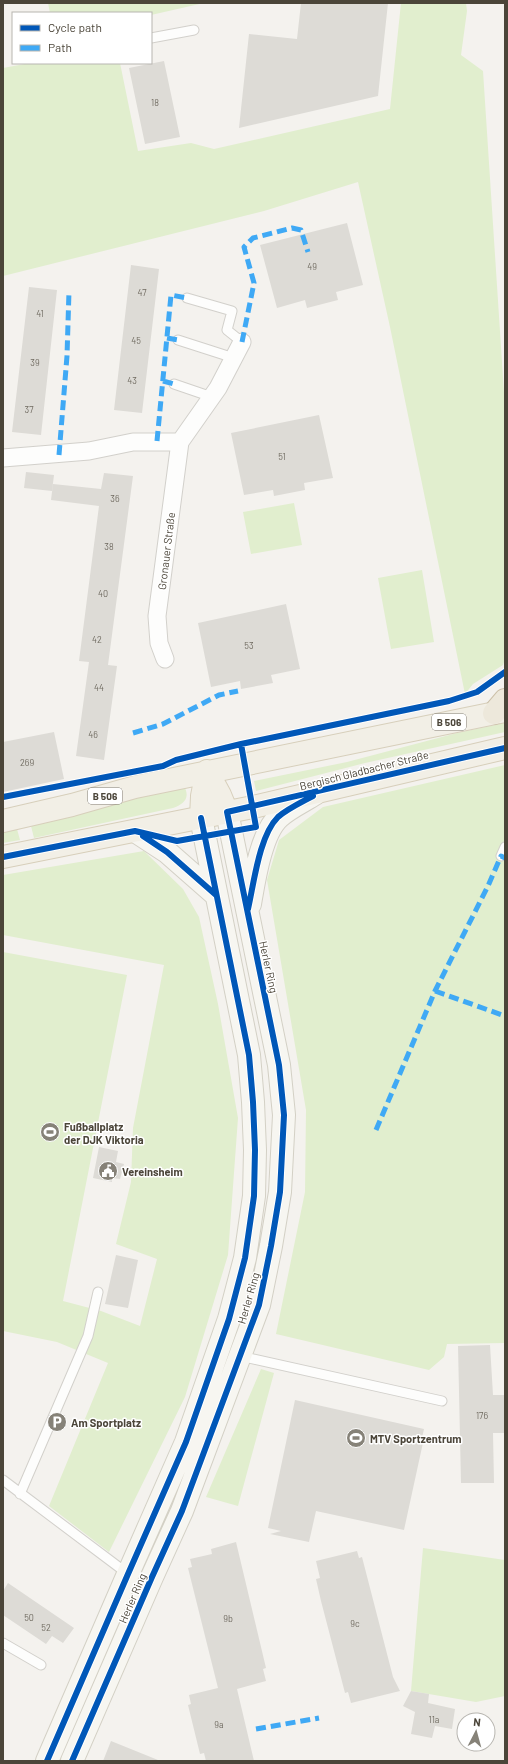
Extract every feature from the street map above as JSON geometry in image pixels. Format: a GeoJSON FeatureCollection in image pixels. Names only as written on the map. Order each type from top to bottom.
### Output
{"type":"FeatureCollection","features":[{"type":"Feature","properties":{"kind":"main road","name":"B 506"},"geometry":{"type":"LineString","coordinates":[[3,821],[72,805],[135,786],[501,708]]}},
{"type":"Feature","properties":{"kind":"main road","name":"Bergisch Gladbacher Straße"},"geometry":{"type":"LineString","coordinates":[[3,856],[200,818],[319,792],[505,748]]}},
{"type":"Feature","properties":{"kind":"main road"},"geometry":{"type":"LineString","coordinates":[[207,771],[227,812]]}},
{"type":"Feature","properties":{"kind":"main road"},"geometry":{"type":"LineString","coordinates":[[200,818],[202,796],[207,771]]}},
{"type":"Feature","properties":{"kind":"main road"},"geometry":{"type":"LineString","coordinates":[[248,913],[258,863],[268,832],[278,817],[319,792]]}},
{"type":"Feature","properties":{"kind":"main road","name":"Herler Ring"},"geometry":{"type":"LineString","coordinates":[[72,1761],[182,1511],[259,1305],[280,1192],[284,1115],[279,1065],[227,812]]}},
{"type":"Feature","properties":{"kind":"main road","name":"Herler Ring"},"geometry":{"type":"LineString","coordinates":[[48,1761],[186,1442],[229,1319],[245,1258],[254,1196],[254,1102],[249,1055],[200,818]]}},
{"type":"Feature","properties":{"kind":"main road"},"geometry":{"type":"LineString","coordinates":[[135,831],[167,852],[216,896]]}},
{"type":"Feature","properties":{"kind":"street","name":"Gronauer Straße"},"geometry":{"type":"LineString","coordinates":[[165,659],[159,643],[157,616],[180,442],[212,397],[242,342]]}},
{"type":"Feature","properties":{"kind":"street"},"geometry":{"type":"LineString","coordinates":[[3,458],[89,452],[133,442],[180,442]]}},
{"type":"Feature","properties":{"kind":"lane"},"geometry":{"type":"LineString","coordinates":[[152,38],[194,30]]}},
{"type":"Feature","properties":{"kind":"lane"},"geometry":{"type":"LineString","coordinates":[[187,298],[232,311],[227,330],[242,342]]}},
{"type":"Feature","properties":{"kind":"lane"},"geometry":{"type":"LineString","coordinates":[[178,340],[234,358]]}},
{"type":"Feature","properties":{"kind":"lane"},"geometry":{"type":"LineString","coordinates":[[174,384],[212,397]]}},
{"type":"Feature","properties":{"kind":"lane"},"geometry":{"type":"LineString","coordinates":[[20,1494],[88,1336],[98,1292]]}},
{"type":"Feature","properties":{"kind":"lane"},"geometry":{"type":"LineString","coordinates":[[240,1356],[442,1401]]}},
{"type":"Feature","properties":{"kind":"lane"},"geometry":{"type":"LineString","coordinates":[[3,1480],[128,1574]]}},
{"type":"Feature","properties":{"kind":"lane"},"geometry":{"type":"LineString","coordinates":[[3,1643],[41,1666]]}},
{"type":"Feature","properties":{"kind":"green space"},"geometry":{"type":"Polygon","coordinates":[[[48,3],[204,3],[152,15],[152,12],[50,12],[48,3]]]}},
{"type":"Feature","properties":{"kind":"green space"},"geometry":{"type":"Polygon","coordinates":[[[401,3],[466,3],[467,11],[461,55],[483,71],[505,408],[505,659],[503,665],[473,684],[465,694],[390,327],[358,182],[264,211],[3,276],[3,68],[25,64],[120,64],[138,151],[191,143],[214,149],[390,109],[401,3]]]}},
{"type":"Feature","properties":{"kind":"green space"},"geometry":{"type":"Polygon","coordinates":[[[294,503],[302,545],[251,554],[243,512],[294,503]]]}},
{"type":"Feature","properties":{"kind":"green space"},"geometry":{"type":"Polygon","coordinates":[[[422,570],[434,642],[391,649],[378,578],[422,570]]]}},
{"type":"Feature","properties":{"kind":"green space"},"geometry":{"type":"Polygon","coordinates":[[[505,723],[505,732],[365,763],[256,791],[254,781],[347,762],[457,733],[505,723]]]}},
{"type":"Feature","properties":{"kind":"green space"},"geometry":{"type":"Polygon","coordinates":[[[505,765],[505,1343],[447,1344],[444,1357],[429,1370],[276,1334],[305,1192],[306,1110],[267,880],[279,840],[323,807],[505,765]]]}},
{"type":"Feature","properties":{"kind":"green space"},"geometry":{"type":"Polygon","coordinates":[[[169,785],[185,788],[187,795],[185,801],[173,808],[34,838],[31,826],[69,817],[169,785]]]}},
{"type":"Feature","properties":{"kind":"green space"},"geometry":{"type":"Polygon","coordinates":[[[17,829],[20,840],[3,843],[3,832],[17,829]]]}},
{"type":"Feature","properties":{"kind":"green space"},"geometry":{"type":"Polygon","coordinates":[[[144,851],[183,889],[199,917],[218,1004],[238,1118],[228,1255],[185,1397],[109,1552],[49,1506],[108,1363],[57,1342],[3,1331],[3,952],[127,975],[63,1301],[101,1311],[140,1326],[157,1259],[116,1244],[131,1182],[133,1128],[164,965],[3,935],[3,875],[144,851]]]}},
{"type":"Feature","properties":{"kind":"green space"},"geometry":{"type":"Polygon","coordinates":[[[261,1369],[274,1373],[238,1506],[206,1497],[261,1369]]]}},
{"type":"Feature","properties":{"kind":"green space"},"geometry":{"type":"Polygon","coordinates":[[[423,1548],[505,1560],[505,1696],[476,1702],[411,1691],[423,1548]]]}},
{"type":"Feature","properties":{"kind":"building"},"geometry":{"type":"Polygon","coordinates":[[[301,3],[388,3],[378,96],[239,128],[249,34],[297,39],[301,3]]]}},
{"type":"Feature","properties":{"kind":"building"},"geometry":{"type":"Polygon","coordinates":[[[164,61],[180,137],[145,144],[129,68],[164,61]]]}},
{"type":"Feature","properties":{"kind":"building"},"geometry":{"type":"Polygon","coordinates":[[[347,223],[363,285],[336,292],[338,300],[307,308],[305,300],[277,308],[260,245],[347,223]]]}},
{"type":"Feature","properties":{"kind":"building"},"geometry":{"type":"Polygon","coordinates":[[[131,265],[159,269],[142,413],[114,410],[131,265]]]}},
{"type":"Feature","properties":{"kind":"building"},"geometry":{"type":"Polygon","coordinates":[[[29,287],[57,290],[41,435],[12,432],[29,287]]]}},
{"type":"Feature","properties":{"kind":"building"},"geometry":{"type":"Polygon","coordinates":[[[319,415],[333,478],[304,483],[305,490],[274,496],[273,490],[244,495],[231,433],[319,415]]]}},
{"type":"Feature","properties":{"kind":"building"},"geometry":{"type":"Polygon","coordinates":[[[26,472],[54,475],[52,491],[24,488],[26,472]]]}},
{"type":"Feature","properties":{"kind":"building"},"geometry":{"type":"Polygon","coordinates":[[[104,473],[133,476],[108,665],[117,666],[104,760],[76,756],[89,662],[79,661],[99,506],[51,500],[53,484],[101,489],[104,473]]]}},
{"type":"Feature","properties":{"kind":"building"},"geometry":{"type":"Polygon","coordinates":[[[286,604],[300,669],[271,675],[273,683],[241,689],[240,681],[211,687],[198,623],[286,604]]]}},
{"type":"Feature","properties":{"kind":"building"},"geometry":{"type":"Polygon","coordinates":[[[54,732],[64,779],[3,792],[3,742],[54,732]]]}},
{"type":"Feature","properties":{"kind":"building","name":"Vereinsheim"},"geometry":{"type":"Polygon","coordinates":[[[99,1147],[118,1151],[116,1162],[124,1164],[120,1179],[112,1178],[112,1182],[93,1178],[99,1147]]]}},
{"type":"Feature","properties":{"kind":"building"},"geometry":{"type":"Polygon","coordinates":[[[116,1255],[138,1260],[128,1308],[105,1304],[116,1255]]]}},
{"type":"Feature","properties":{"kind":"building"},"geometry":{"type":"Polygon","coordinates":[[[490,1345],[493,1395],[505,1395],[505,1433],[493,1433],[494,1483],[461,1483],[458,1346],[490,1345]]]}},
{"type":"Feature","properties":{"kind":"building"},"geometry":{"type":"Polygon","coordinates":[[[295,1400],[424,1429],[422,1438],[424,1438],[404,1530],[316,1511],[309,1542],[270,1534],[281,1531],[268,1528],[295,1400]]]}},
{"type":"Feature","properties":{"kind":"building"},"geometry":{"type":"Polygon","coordinates":[[[236,1542],[266,1668],[263,1669],[266,1681],[237,1689],[254,1761],[206,1761],[204,1753],[200,1754],[188,1705],[191,1704],[189,1695],[218,1688],[188,1568],[192,1567],[190,1559],[212,1554],[211,1549],[236,1542]]]}},
{"type":"Feature","properties":{"kind":"building"},"geometry":{"type":"Polygon","coordinates":[[[357,1551],[359,1558],[362,1557],[393,1677],[400,1691],[351,1703],[348,1692],[345,1693],[321,1601],[316,1579],[320,1578],[316,1561],[357,1551]]]}},
{"type":"Feature","properties":{"kind":"building"},"geometry":{"type":"Polygon","coordinates":[[[8,1583],[74,1628],[63,1643],[52,1636],[46,1644],[3,1615],[3,1591],[8,1583]]]}},
{"type":"Feature","properties":{"kind":"building"},"geometry":{"type":"Polygon","coordinates":[[[411,1691],[429,1694],[428,1703],[455,1709],[452,1729],[435,1726],[432,1738],[411,1734],[415,1712],[403,1706],[411,1691]]]}},
{"type":"Feature","properties":{"kind":"building"},"geometry":{"type":"Polygon","coordinates":[[[111,1741],[158,1760],[158,1761],[103,1761],[111,1741]]]}},
{"type":"Feature","properties":{"kind":"marked path"},"geometry":{"type":"LineString","coordinates":[[242,342],[254,283],[244,247],[253,238],[292,228],[301,230],[308,252]]}},
{"type":"Feature","properties":{"kind":"marked path"},"geometry":{"type":"LineString","coordinates":[[59,455],[67,356],[69,291]]}},
{"type":"Feature","properties":{"kind":"marked path"},"geometry":{"type":"LineString","coordinates":[[157,441],[171,295],[187,298]]}},
{"type":"Feature","properties":{"kind":"marked path"},"geometry":{"type":"LineString","coordinates":[[167,338],[178,340]]}},
{"type":"Feature","properties":{"kind":"marked path"},"geometry":{"type":"LineString","coordinates":[[163,381],[174,384]]}},
{"type":"Feature","properties":{"kind":"marked path"},"geometry":{"type":"LineString","coordinates":[[133,733],[163,724],[219,695],[238,691]]}},
{"type":"Feature","properties":{"kind":"marked path"},"geometry":{"type":"LineString","coordinates":[[376,1130],[435,991],[488,886],[501,856],[505,858]]}},
{"type":"Feature","properties":{"kind":"marked path"},"geometry":{"type":"LineString","coordinates":[[435,991],[505,1016]]}},
{"type":"Feature","properties":{"kind":"marked path"},"geometry":{"type":"LineString","coordinates":[[256,1729],[319,1718]]}},
{"type":"Feature","properties":{"kind":"cycle path"},"geometry":{"type":"LineString","coordinates":[[3,797],[163,766],[176,760],[241,744],[449,701],[477,692],[505,672]]}},
{"type":"Feature","properties":{"kind":"cycle path"},"geometry":{"type":"LineString","coordinates":[[3,857],[135,831],[177,841],[256,827],[241,744]]}},
{"type":"Feature","properties":{"kind":"cycle path"},"geometry":{"type":"LineString","coordinates":[[72,1761],[182,1511],[259,1305],[280,1192],[284,1115],[279,1065],[227,812],[505,748]]}},
{"type":"Feature","properties":{"kind":"cycle path"},"geometry":{"type":"LineString","coordinates":[[248,909],[258,860],[266,836],[272,825],[282,814],[313,796]]}},
{"type":"Feature","properties":{"kind":"cycle path"},"geometry":{"type":"LineString","coordinates":[[47,1761],[186,1442],[229,1319],[245,1258],[254,1196],[255,1150],[249,1055],[201,818]]}},
{"type":"Feature","properties":{"kind":"cycle path"},"geometry":{"type":"LineString","coordinates":[[143,836],[167,852],[216,895]]}},
{"type":"Feature","properties":{"kind":"place","name":"Fußballplatz der DJK Viktoria"},"geometry":{"type":"Point","coordinates":[50,1132]}},
{"type":"Feature","properties":{"kind":"place","name":"Vereinsheim"},"geometry":{"type":"Point","coordinates":[108,1171]}},
{"type":"Feature","properties":{"kind":"place","name":"Am Sportplatz"},"geometry":{"type":"Point","coordinates":[57,1422]}},
{"type":"Feature","properties":{"kind":"place","name":"MTV Sportzentrum"},"geometry":{"type":"Point","coordinates":[356,1438]}}]}
